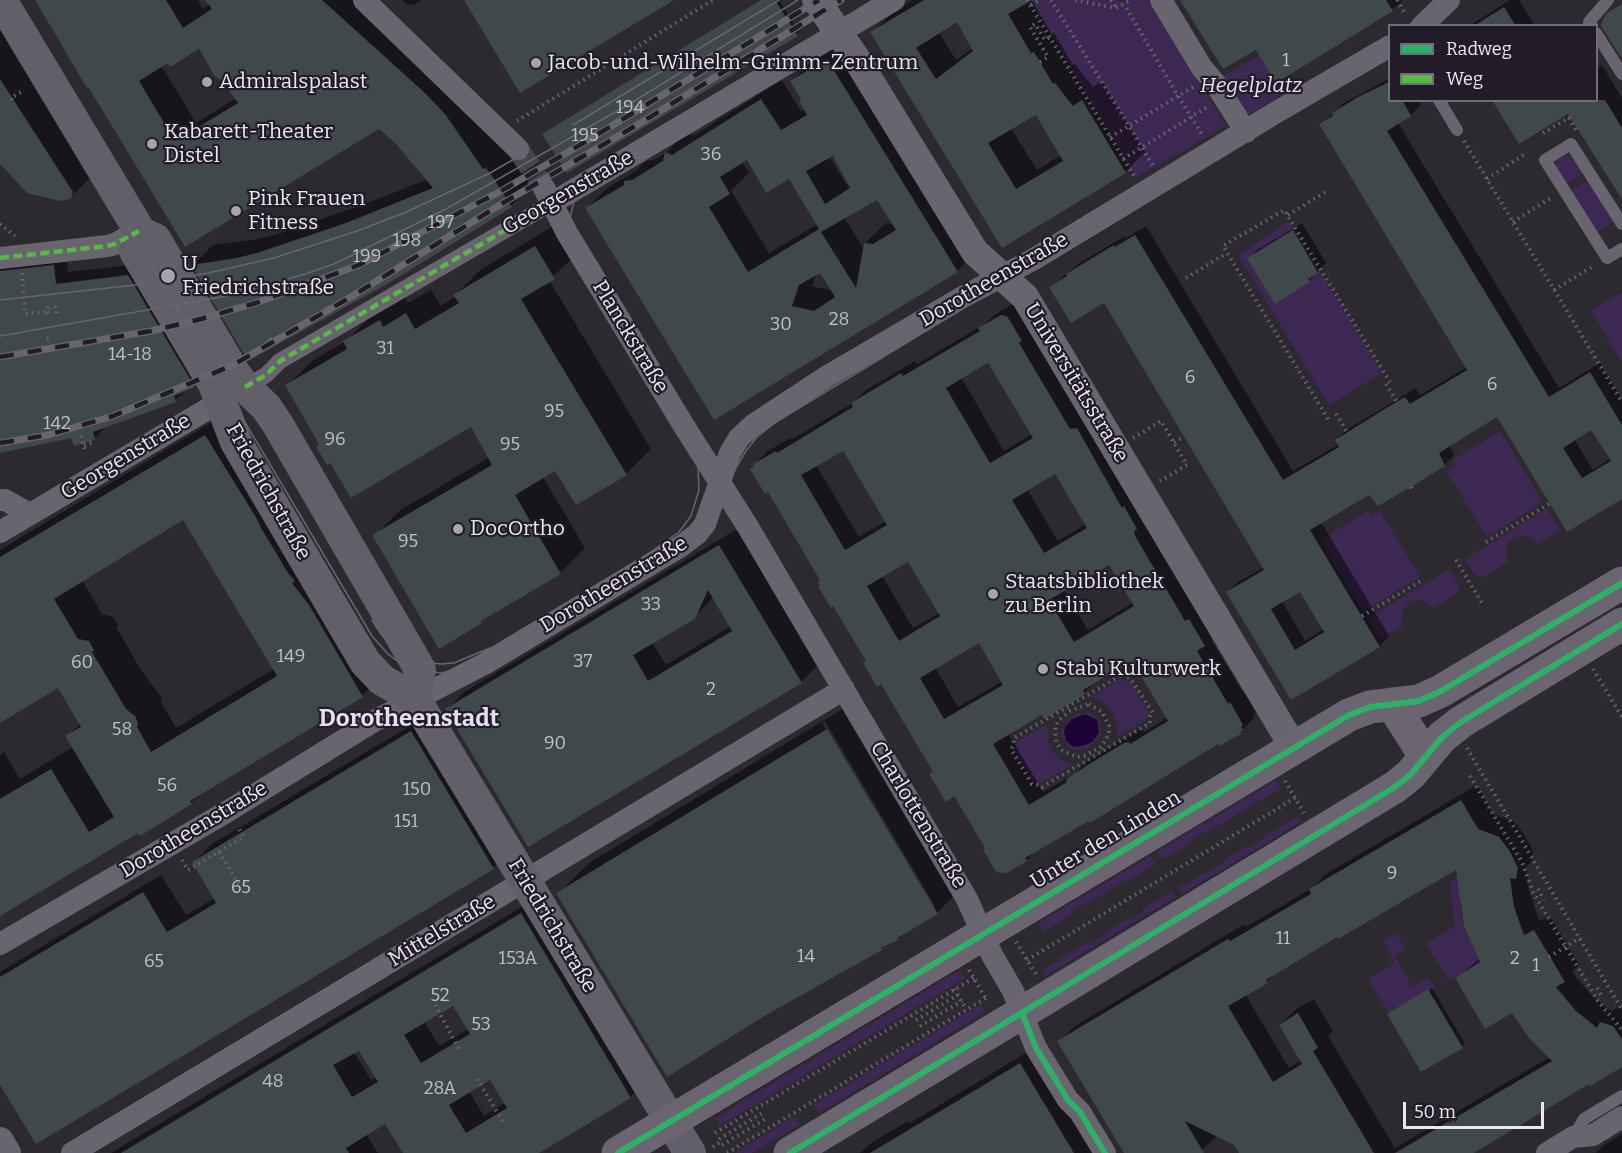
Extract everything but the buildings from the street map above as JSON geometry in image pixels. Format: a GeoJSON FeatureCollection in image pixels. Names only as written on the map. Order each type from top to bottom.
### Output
{"type":"FeatureCollection","features":[{"type":"Feature","properties":{"kind":"main road","name":"Friedrichstraße"},"geometry":{"type":"LineString","coordinates":[[1,0],[140,232],[155,238],[234,395],[236,442],[365,662],[382,680],[416,699],[690,1153]]}},
{"type":"Feature","properties":{"kind":"main road","name":"Friedrichstraße"},"geometry":{"type":"LineString","coordinates":[[234,395],[266,407],[277,423],[420,670],[416,699]]}},
{"type":"Feature","properties":{"kind":"main road","name":"Unter den Linden"},"geometry":{"type":"LineString","coordinates":[[618,1153],[998,936],[1288,762],[1354,712],[1370,707],[1419,701],[1448,688],[1622,584]]}},
{"type":"Feature","properties":{"kind":"main road"},"geometry":{"type":"LineString","coordinates":[[790,1153],[1395,787],[1411,774],[1442,737],[1454,727],[1622,624]]}},
{"type":"Feature","properties":{"kind":"main road"},"geometry":{"type":"LineString","coordinates":[[1392,704],[1425,756]]}},
{"type":"Feature","properties":{"kind":"street"},"geometry":{"type":"LineString","coordinates":[[364,0],[519,149]]}},
{"type":"Feature","properties":{"kind":"street","name":"Universitätsstraße"},"geometry":{"type":"LineString","coordinates":[[816,0],[856,58],[975,252],[1024,297],[1031,308],[1288,762]]}},
{"type":"Feature","properties":{"kind":"street","name":"Georgenstraße"},"geometry":{"type":"LineString","coordinates":[[0,532],[234,395],[266,375],[280,361],[548,196],[894,0]]}},
{"type":"Feature","properties":{"kind":"street"},"geometry":{"type":"LineString","coordinates":[[1161,0],[1246,132]]}},
{"type":"Feature","properties":{"kind":"street"},"geometry":{"type":"LineString","coordinates":[[1414,21],[1449,0]]}},
{"type":"Feature","properties":{"kind":"street","name":"Dorotheenstraße"},"geometry":{"type":"LineString","coordinates":[[0,944],[214,820],[376,720],[486,663],[689,541],[705,524],[734,446],[753,425],[826,377],[1154,187],[1388,47]]}},
{"type":"Feature","properties":{"kind":"street","name":"Planckstraße"},"geometry":{"type":"LineString","coordinates":[[548,196],[567,233],[720,483]]}},
{"type":"Feature","properties":{"kind":"street"},"geometry":{"type":"LineString","coordinates":[[0,258],[107,246],[140,232]]}},
{"type":"Feature","properties":{"kind":"street","name":"Charlottenstraße"},"geometry":{"type":"LineString","coordinates":[[720,483],[968,898],[998,936],[992,955],[1013,991],[1036,1048],[1068,1100],[1080,1112],[1105,1153]]}},
{"type":"Feature","properties":{"kind":"street"},"geometry":{"type":"LineString","coordinates":[[0,500],[5,500],[30,514]]}},
{"type":"Feature","properties":{"kind":"street","name":"Mittelstraße"},"geometry":{"type":"LineString","coordinates":[[72,1153],[844,689]]}},
{"type":"Feature","properties":{"kind":"street"},"geometry":{"type":"LineString","coordinates":[[1547,1153],[1573,1137],[1593,1135],[1622,1117]]}},
{"type":"Feature","properties":{"kind":"street"},"geometry":{"type":"LineString","coordinates":[[0,1141],[7,1153]]}},
{"type":"Feature","properties":{"kind":"lane"},"geometry":{"type":"LineString","coordinates":[[1591,24],[1589,21],[1608,0]]}},
{"type":"Feature","properties":{"kind":"lane"},"geometry":{"type":"LineString","coordinates":[[1598,36],[1622,74]]}},
{"type":"Feature","properties":{"kind":"lane"},"geometry":{"type":"LineString","coordinates":[[1440,102],[1457,130]]}},
{"type":"Feature","properties":{"kind":"lane"},"geometry":{"type":"LineString","coordinates":[[1622,224],[1571,144],[1545,160],[1607,258],[1622,249]]}},
{"type":"Feature","properties":{"kind":"lane"},"geometry":{"type":"LineString","coordinates":[[1573,1137],[1584,1119],[1622,1096]]}},
{"type":"Feature","properties":{"kind":"path"},"geometry":{"type":"LineString","coordinates":[[517,121],[713,0]]}},
{"type":"Feature","properties":{"kind":"path"},"geometry":{"type":"LineString","coordinates":[[1027,0],[1123,159],[1154,187]]}},
{"type":"Feature","properties":{"kind":"path"},"geometry":{"type":"LineString","coordinates":[[1030,5],[1039,0]]}},
{"type":"Feature","properties":{"kind":"path"},"geometry":{"type":"LineString","coordinates":[[1051,0],[1142,147],[1154,187]]}},
{"type":"Feature","properties":{"kind":"path"},"geometry":{"type":"LineString","coordinates":[[1075,0],[1116,8],[1130,0]]}},
{"type":"Feature","properties":{"kind":"path"},"geometry":{"type":"LineString","coordinates":[[1112,0],[1116,8]]}},
{"type":"Feature","properties":{"kind":"path"},"geometry":{"type":"LineString","coordinates":[[1397,0],[1414,21]]}},
{"type":"Feature","properties":{"kind":"path"},"geometry":{"type":"LineString","coordinates":[[1124,4],[1213,152]]}},
{"type":"Feature","properties":{"kind":"path"},"geometry":{"type":"LineString","coordinates":[[1048,57],[1030,27],[1035,24],[1045,40],[1050,37]]}},
{"type":"Feature","properties":{"kind":"path"},"geometry":{"type":"LineString","coordinates":[[1040,62],[1058,51]]}},
{"type":"Feature","properties":{"kind":"path"},"geometry":{"type":"LineString","coordinates":[[12,100],[11,98],[22,91]]}},
{"type":"Feature","properties":{"kind":"path"},"geometry":{"type":"LineString","coordinates":[[1110,137],[1178,96]]}},
{"type":"Feature","properties":{"kind":"path"},"geometry":{"type":"LineString","coordinates":[[1123,159],[1224,97]]}},
{"type":"Feature","properties":{"kind":"path"},"geometry":{"type":"LineString","coordinates":[[1547,140],[1542,132],[1569,118],[1571,122]]}},
{"type":"Feature","properties":{"kind":"path"},"geometry":{"type":"LineString","coordinates":[[1457,130],[1622,402]]}},
{"type":"Feature","properties":{"kind":"path"},"geometry":{"type":"LineString","coordinates":[[1487,179],[1526,154]]}},
{"type":"Feature","properties":{"kind":"path"},"geometry":{"type":"LineString","coordinates":[[1288,215],[1329,190]]}},
{"type":"Feature","properties":{"kind":"path"},"geometry":{"type":"LineString","coordinates":[[1513,222],[1558,194]]}},
{"type":"Feature","properties":{"kind":"path"},"geometry":{"type":"LineString","coordinates":[[1328,418],[1223,246],[1284,210],[1388,383],[1397,402]]}},
{"type":"Feature","properties":{"kind":"path"},"geometry":{"type":"LineString","coordinates":[[0,224],[12,234]]}},
{"type":"Feature","properties":{"kind":"path"},"geometry":{"type":"LineString","coordinates":[[1186,278],[1227,253]]}},
{"type":"Feature","properties":{"kind":"path"},"geometry":{"type":"LineString","coordinates":[[1554,290],[1607,258]]}},
{"type":"Feature","properties":{"kind":"path"},"geometry":{"type":"LineString","coordinates":[[21,267],[25,314],[48,311]]}},
{"type":"Feature","properties":{"kind":"path"},"geometry":{"type":"LineString","coordinates":[[214,295],[262,286]]}},
{"type":"Feature","properties":{"kind":"path"},"geometry":{"type":"LineString","coordinates":[[55,306],[56,314]]}},
{"type":"Feature","properties":{"kind":"path"},"geometry":{"type":"LineString","coordinates":[[48,339],[53,338]]}},
{"type":"Feature","properties":{"kind":"path"},"geometry":{"type":"LineString","coordinates":[[1336,414],[1347,432]]}},
{"type":"Feature","properties":{"kind":"path"},"geometry":{"type":"LineString","coordinates":[[1132,438],[1161,421],[1174,442],[1187,465],[1158,482]]}},
{"type":"Feature","properties":{"kind":"path"},"geometry":{"type":"LineString","coordinates":[[81,436],[86,452]]}},
{"type":"Feature","properties":{"kind":"path"},"geometry":{"type":"LineString","coordinates":[[1174,442],[1184,436]]}},
{"type":"Feature","properties":{"kind":"path"},"geometry":{"type":"LineString","coordinates":[[84,445],[94,442]]}},
{"type":"Feature","properties":{"kind":"path"},"geometry":{"type":"LineString","coordinates":[[1486,542],[1549,504]]}},
{"type":"Feature","properties":{"kind":"path"},"geometry":{"type":"LineString","coordinates":[[1456,560],[1482,603]]}},
{"type":"Feature","properties":{"kind":"path"},"geometry":{"type":"LineString","coordinates":[[1362,616],[1424,579]]}},
{"type":"Feature","properties":{"kind":"path"},"geometry":{"type":"LineString","coordinates":[[1582,648],[1622,717]]}},
{"type":"Feature","properties":{"kind":"path"},"geometry":{"type":"LineString","coordinates":[[1122,675],[1130,678],[1153,713],[1150,716],[1150,723],[1094,754],[1042,787],[1040,784],[1032,784],[1011,748],[1014,738],[1078,699],[1122,675]]}},
{"type":"Feature","properties":{"kind":"path"},"geometry":{"type":"LineString","coordinates":[[1078,699],[1082,705]]}},
{"type":"Feature","properties":{"kind":"path"},"geometry":{"type":"LineString","coordinates":[[1089,704],[1098,708],[1106,718],[1109,734],[1094,754],[1076,757],[1061,750],[1054,735],[1059,720],[1082,705],[1089,704]]}},
{"type":"Feature","properties":{"kind":"path"},"geometry":{"type":"LineString","coordinates":[[1054,714],[1059,720]]}},
{"type":"Feature","properties":{"kind":"path"},"geometry":{"type":"LineString","coordinates":[[1454,727],[1622,1010]]}},
{"type":"Feature","properties":{"kind":"path"},"geometry":{"type":"LineString","coordinates":[[1094,754],[1098,761]]}},
{"type":"Feature","properties":{"kind":"path"},"geometry":{"type":"LineString","coordinates":[[1288,762],[1295,798],[1308,819]]}},
{"type":"Feature","properties":{"kind":"path"},"geometry":{"type":"LineString","coordinates":[[1470,776],[1522,862],[1533,892],[1598,1001],[1622,1030]]}},
{"type":"Feature","properties":{"kind":"path"},"geometry":{"type":"LineString","coordinates":[[1027,960],[1295,798]]}},
{"type":"Feature","properties":{"kind":"path"},"geometry":{"type":"LineString","coordinates":[[188,870],[244,837]]}},
{"type":"Feature","properties":{"kind":"path"},"geometry":{"type":"LineString","coordinates":[[219,852],[241,888]]}},
{"type":"Feature","properties":{"kind":"path"},"geometry":{"type":"LineString","coordinates":[[1538,889],[1544,900]]}},
{"type":"Feature","properties":{"kind":"path"},"geometry":{"type":"LineString","coordinates":[[998,936],[1027,960],[1039,980]]}},
{"type":"Feature","properties":{"kind":"path"},"geometry":{"type":"LineString","coordinates":[[1549,957],[1580,938]]}},
{"type":"Feature","properties":{"kind":"path"},"geometry":{"type":"LineString","coordinates":[[967,966],[989,1003]]}},
{"type":"Feature","properties":{"kind":"path"},"geometry":{"type":"LineString","coordinates":[[715,1133],[974,978]]}},
{"type":"Feature","properties":{"kind":"path"},"geometry":{"type":"LineString","coordinates":[[1597,988],[1603,998]]}},
{"type":"Feature","properties":{"kind":"path"},"geometry":{"type":"LineString","coordinates":[[954,989],[966,1010]]}},
{"type":"Feature","properties":{"kind":"path"},"geometry":{"type":"LineString","coordinates":[[916,1020],[958,995]]}},
{"type":"Feature","properties":{"kind":"path"},"geometry":{"type":"LineString","coordinates":[[711,1127],[727,1153],[986,998]]}},
{"type":"Feature","properties":{"kind":"path"},"geometry":{"type":"LineString","coordinates":[[920,1026],[962,1001]]}},
{"type":"Feature","properties":{"kind":"path"},"geometry":{"type":"LineString","coordinates":[[435,1005],[459,1049]]}},
{"type":"Feature","properties":{"kind":"path"},"geometry":{"type":"LineString","coordinates":[[477,1079],[503,1122]]}},
{"type":"Feature","properties":{"kind":"path"},"geometry":{"type":"LineString","coordinates":[[718,1139],[764,1112]]}},
{"type":"Feature","properties":{"kind":"path"},"geometry":{"type":"LineString","coordinates":[[722,1145],[767,1118]]}},
{"type":"Feature","properties":{"kind":"green space","name":"Hegelplatz"},"geometry":{"type":"Polygon","coordinates":[[[1032,0],[1120,0],[1122,4],[1129,0],[1148,0],[1226,126],[1135,178],[1032,0]]]}},
{"type":"Feature","properties":{"kind":"green space","name":"Hegelplatz"},"geometry":{"type":"Polygon","coordinates":[[[1260,55],[1283,94],[1243,118],[1219,79],[1260,55]]]}},
{"type":"Feature","properties":{"kind":"green space"},"geometry":{"type":"Polygon","coordinates":[[[1566,154],[1574,158],[1583,173],[1566,184],[1556,168],[1556,163],[1558,158],[1566,154]]]}},
{"type":"Feature","properties":{"kind":"green space"},"geometry":{"type":"Polygon","coordinates":[[[1588,179],[1615,221],[1597,232],[1571,191],[1588,179]]]}},
{"type":"Feature","properties":{"kind":"green space"},"geometry":{"type":"Polygon","coordinates":[[[1289,221],[1382,373],[1329,405],[1238,255],[1289,221]]]}},
{"type":"Feature","properties":{"kind":"green space"},"geometry":{"type":"Polygon","coordinates":[[[1622,292],[1622,363],[1591,311],[1622,292]]]}},
{"type":"Feature","properties":{"kind":"green space"},"geometry":{"type":"Polygon","coordinates":[[[1500,431],[1543,502],[1487,537],[1446,471],[1455,465],[1452,460],[1500,431]]]}},
{"type":"Feature","properties":{"kind":"green space"},"geometry":{"type":"Polygon","coordinates":[[[1547,509],[1560,530],[1537,544],[1528,536],[1515,537],[1509,541],[1505,550],[1508,562],[1482,578],[1476,576],[1465,559],[1547,509]]]}},
{"type":"Feature","properties":{"kind":"green space"},"geometry":{"type":"Polygon","coordinates":[[[1368,511],[1371,516],[1380,511],[1420,577],[1363,611],[1320,540],[1368,511]]]}},
{"type":"Feature","properties":{"kind":"green space"},"geometry":{"type":"Polygon","coordinates":[[[1449,569],[1460,587],[1459,592],[1433,608],[1423,600],[1410,601],[1402,612],[1403,626],[1380,640],[1368,618],[1449,569]]]}},
{"type":"Feature","properties":{"kind":"green space"},"geometry":{"type":"Polygon","coordinates":[[[1120,679],[1130,682],[1148,711],[1146,720],[1118,737],[1116,720],[1111,710],[1092,697],[1120,679]]]}},
{"type":"Feature","properties":{"kind":"green space"},"geometry":{"type":"Polygon","coordinates":[[[1087,712],[1093,714],[1100,721],[1101,735],[1089,747],[1077,750],[1064,742],[1061,736],[1063,727],[1075,715],[1087,712]],[[1080,715],[1077,747],[1088,744],[1099,728],[1097,720],[1090,715],[1080,715]]]}},
{"type":"Feature","properties":{"kind":"green space"},"geometry":{"type":"Polygon","coordinates":[[[1046,725],[1048,742],[1053,752],[1061,760],[1072,765],[1043,782],[1033,780],[1015,750],[1017,742],[1046,725]]]}},
{"type":"Feature","properties":{"kind":"green space"},"geometry":{"type":"Polygon","coordinates":[[[1276,780],[1281,788],[1162,860],[1156,852],[1276,780]]]}},
{"type":"Feature","properties":{"kind":"green space"},"geometry":{"type":"Polygon","coordinates":[[[1298,816],[1301,822],[1182,894],[1178,888],[1224,863],[1223,861],[1247,846],[1249,848],[1264,839],[1263,837],[1298,816]]]}},
{"type":"Feature","properties":{"kind":"green space"},"geometry":{"type":"Polygon","coordinates":[[[1150,856],[1156,864],[1127,881],[1125,880],[1088,904],[1087,902],[1072,912],[1073,914],[1043,932],[1038,923],[1150,856]]]}},
{"type":"Feature","properties":{"kind":"green space"},"geometry":{"type":"Polygon","coordinates":[[[1459,878],[1460,909],[1464,926],[1480,962],[1449,981],[1426,944],[1455,926],[1450,882],[1459,878]]]}},
{"type":"Feature","properties":{"kind":"green space"},"geometry":{"type":"Polygon","coordinates":[[[1172,891],[1176,897],[1045,976],[1042,970],[1088,942],[1090,944],[1105,935],[1104,933],[1128,918],[1130,920],[1144,912],[1143,909],[1172,891]]]}},
{"type":"Feature","properties":{"kind":"green space"},"geometry":{"type":"Polygon","coordinates":[[[1396,933],[1406,949],[1395,956],[1412,987],[1428,977],[1435,988],[1389,1013],[1368,979],[1395,963],[1383,941],[1396,933]]]}},
{"type":"Feature","properties":{"kind":"green space"},"geometry":{"type":"Polygon","coordinates":[[[960,970],[965,978],[719,1126],[715,1118],[960,970]]]}},
{"type":"Feature","properties":{"kind":"green space"},"geometry":{"type":"Polygon","coordinates":[[[981,1004],[985,1012],[819,1113],[814,1105],[981,1004]]]}},
{"type":"Feature","properties":{"kind":"green space"},"geometry":{"type":"Polygon","coordinates":[[[795,1116],[800,1124],[752,1153],[735,1153],[795,1116]]]}},
{"type":"Feature","properties":{"kind":"shaded area"},"geometry":{"type":"Polygon","coordinates":[[[1085,714],[1097,720],[1099,733],[1088,744],[1072,746],[1066,741],[1065,727],[1072,719],[1085,714]]]}},
{"type":"Feature","properties":{"kind":"tunnel"},"geometry":{"type":"LineString","coordinates":[[518,149],[544,188]]}},
{"type":"Feature","properties":{"kind":"tram line"},"geometry":{"type":"LineString","coordinates":[[6,0],[48,73]]}},
{"type":"Feature","properties":{"kind":"tram line"},"geometry":{"type":"LineString","coordinates":[[573,125],[779,0]]}},
{"type":"Feature","properties":{"kind":"tram line"},"geometry":{"type":"LineString","coordinates":[[0,336],[232,295],[334,264],[446,209],[631,103],[798,0]]}},
{"type":"Feature","properties":{"kind":"tram line"},"geometry":{"type":"LineString","coordinates":[[652,551],[679,532],[691,516],[699,490],[698,467],[685,435],[575,255],[569,222],[575,197],[587,177],[606,162],[873,0]]}},
{"type":"Feature","properties":{"kind":"tram line"},"geometry":{"type":"LineString","coordinates":[[1410,24],[1437,0]]}},
{"type":"Feature","properties":{"kind":"tram line"},"geometry":{"type":"LineString","coordinates":[[1427,24],[1451,0]]}},
{"type":"Feature","properties":{"kind":"tram line"},"geometry":{"type":"LineString","coordinates":[[0,10],[372,636],[388,654],[400,663],[420,670],[440,673],[460,670],[483,661],[673,548],[695,531],[705,519],[746,451],[756,438],[776,422],[1303,102],[1372,50]]}},
{"type":"Feature","properties":{"kind":"tram line"},"geometry":{"type":"LineString","coordinates":[[1364,55],[1388,40]]}},
{"type":"Feature","properties":{"kind":"tram line"},"geometry":{"type":"LineString","coordinates":[[1358,68],[1388,51]]}},
{"type":"Feature","properties":{"kind":"tram line"},"geometry":{"type":"LineString","coordinates":[[1011,271],[1035,254],[1323,79]]}},
{"type":"Feature","properties":{"kind":"tram line"},"geometry":{"type":"LineString","coordinates":[[0,300],[135,285],[208,273],[274,258],[404,213],[490,173],[521,155]]}},
{"type":"Feature","properties":{"kind":"tram line"},"geometry":{"type":"LineString","coordinates":[[372,620],[381,634],[397,650],[424,662],[454,663],[490,648]]}},
{"type":"Feature","properties":{"kind":"railway"},"geometry":{"type":"LineString","coordinates":[[0,357],[151,331],[201,319],[256,303],[359,265],[501,191],[819,0]]}},
{"type":"Feature","properties":{"kind":"railway"},"geometry":{"type":"LineString","coordinates":[[0,443],[48,435],[113,416],[233,365],[349,298],[841,0]]}},
{"type":"Feature","properties":{"kind":"marked path"},"geometry":{"type":"LineString","coordinates":[[245,387],[266,375],[280,361],[552,203]]}},
{"type":"Feature","properties":{"kind":"marked path"},"geometry":{"type":"LineString","coordinates":[[0,258],[107,246],[139,231]]}},
{"type":"Feature","properties":{"kind":"cycle path"},"geometry":{"type":"LineString","coordinates":[[618,1153],[1349,715],[1370,707],[1419,701],[1441,691],[1622,583]]}},
{"type":"Feature","properties":{"kind":"cycle path"},"geometry":{"type":"LineString","coordinates":[[790,1153],[1395,787],[1411,774],[1442,737],[1461,722],[1622,624]]}},
{"type":"Feature","properties":{"kind":"cycle path"},"geometry":{"type":"LineString","coordinates":[[1022,1013],[1036,1048],[1068,1100],[1080,1112],[1105,1153]]}},
{"type":"Feature","properties":{"kind":"place","name":"Jacob-und-Wilhelm-Grimm-Zentrum"},"geometry":{"type":"Point","coordinates":[536,63]}},
{"type":"Feature","properties":{"kind":"place","name":"Admiralspalast"},"geometry":{"type":"Point","coordinates":[207,82]}},
{"type":"Feature","properties":{"kind":"place","name":"Kabarett-Theater Distel"},"geometry":{"type":"Point","coordinates":[152,144]}},
{"type":"Feature","properties":{"kind":"place","name":"Pink Frauen Fitness"},"geometry":{"type":"Point","coordinates":[236,211]}},
{"type":"Feature","properties":{"kind":"place","name":"U Friedrichstraße"},"geometry":{"type":"Point","coordinates":[168,276]}},
{"type":"Feature","properties":{"kind":"place","name":"DocOrtho"},"geometry":{"type":"Point","coordinates":[458,529]}},
{"type":"Feature","properties":{"kind":"place","name":"Staatsbibliothek zu Berlin"},"geometry":{"type":"Point","coordinates":[993,594]}},
{"type":"Feature","properties":{"kind":"place","name":"Stabi Kulturwerk"},"geometry":{"type":"Point","coordinates":[1043,669]}},
{"type":"Feature","properties":{"kind":"district","name":"Dorotheenstadt"},"geometry":{"type":"Point","coordinates":[409,719]}}]}
